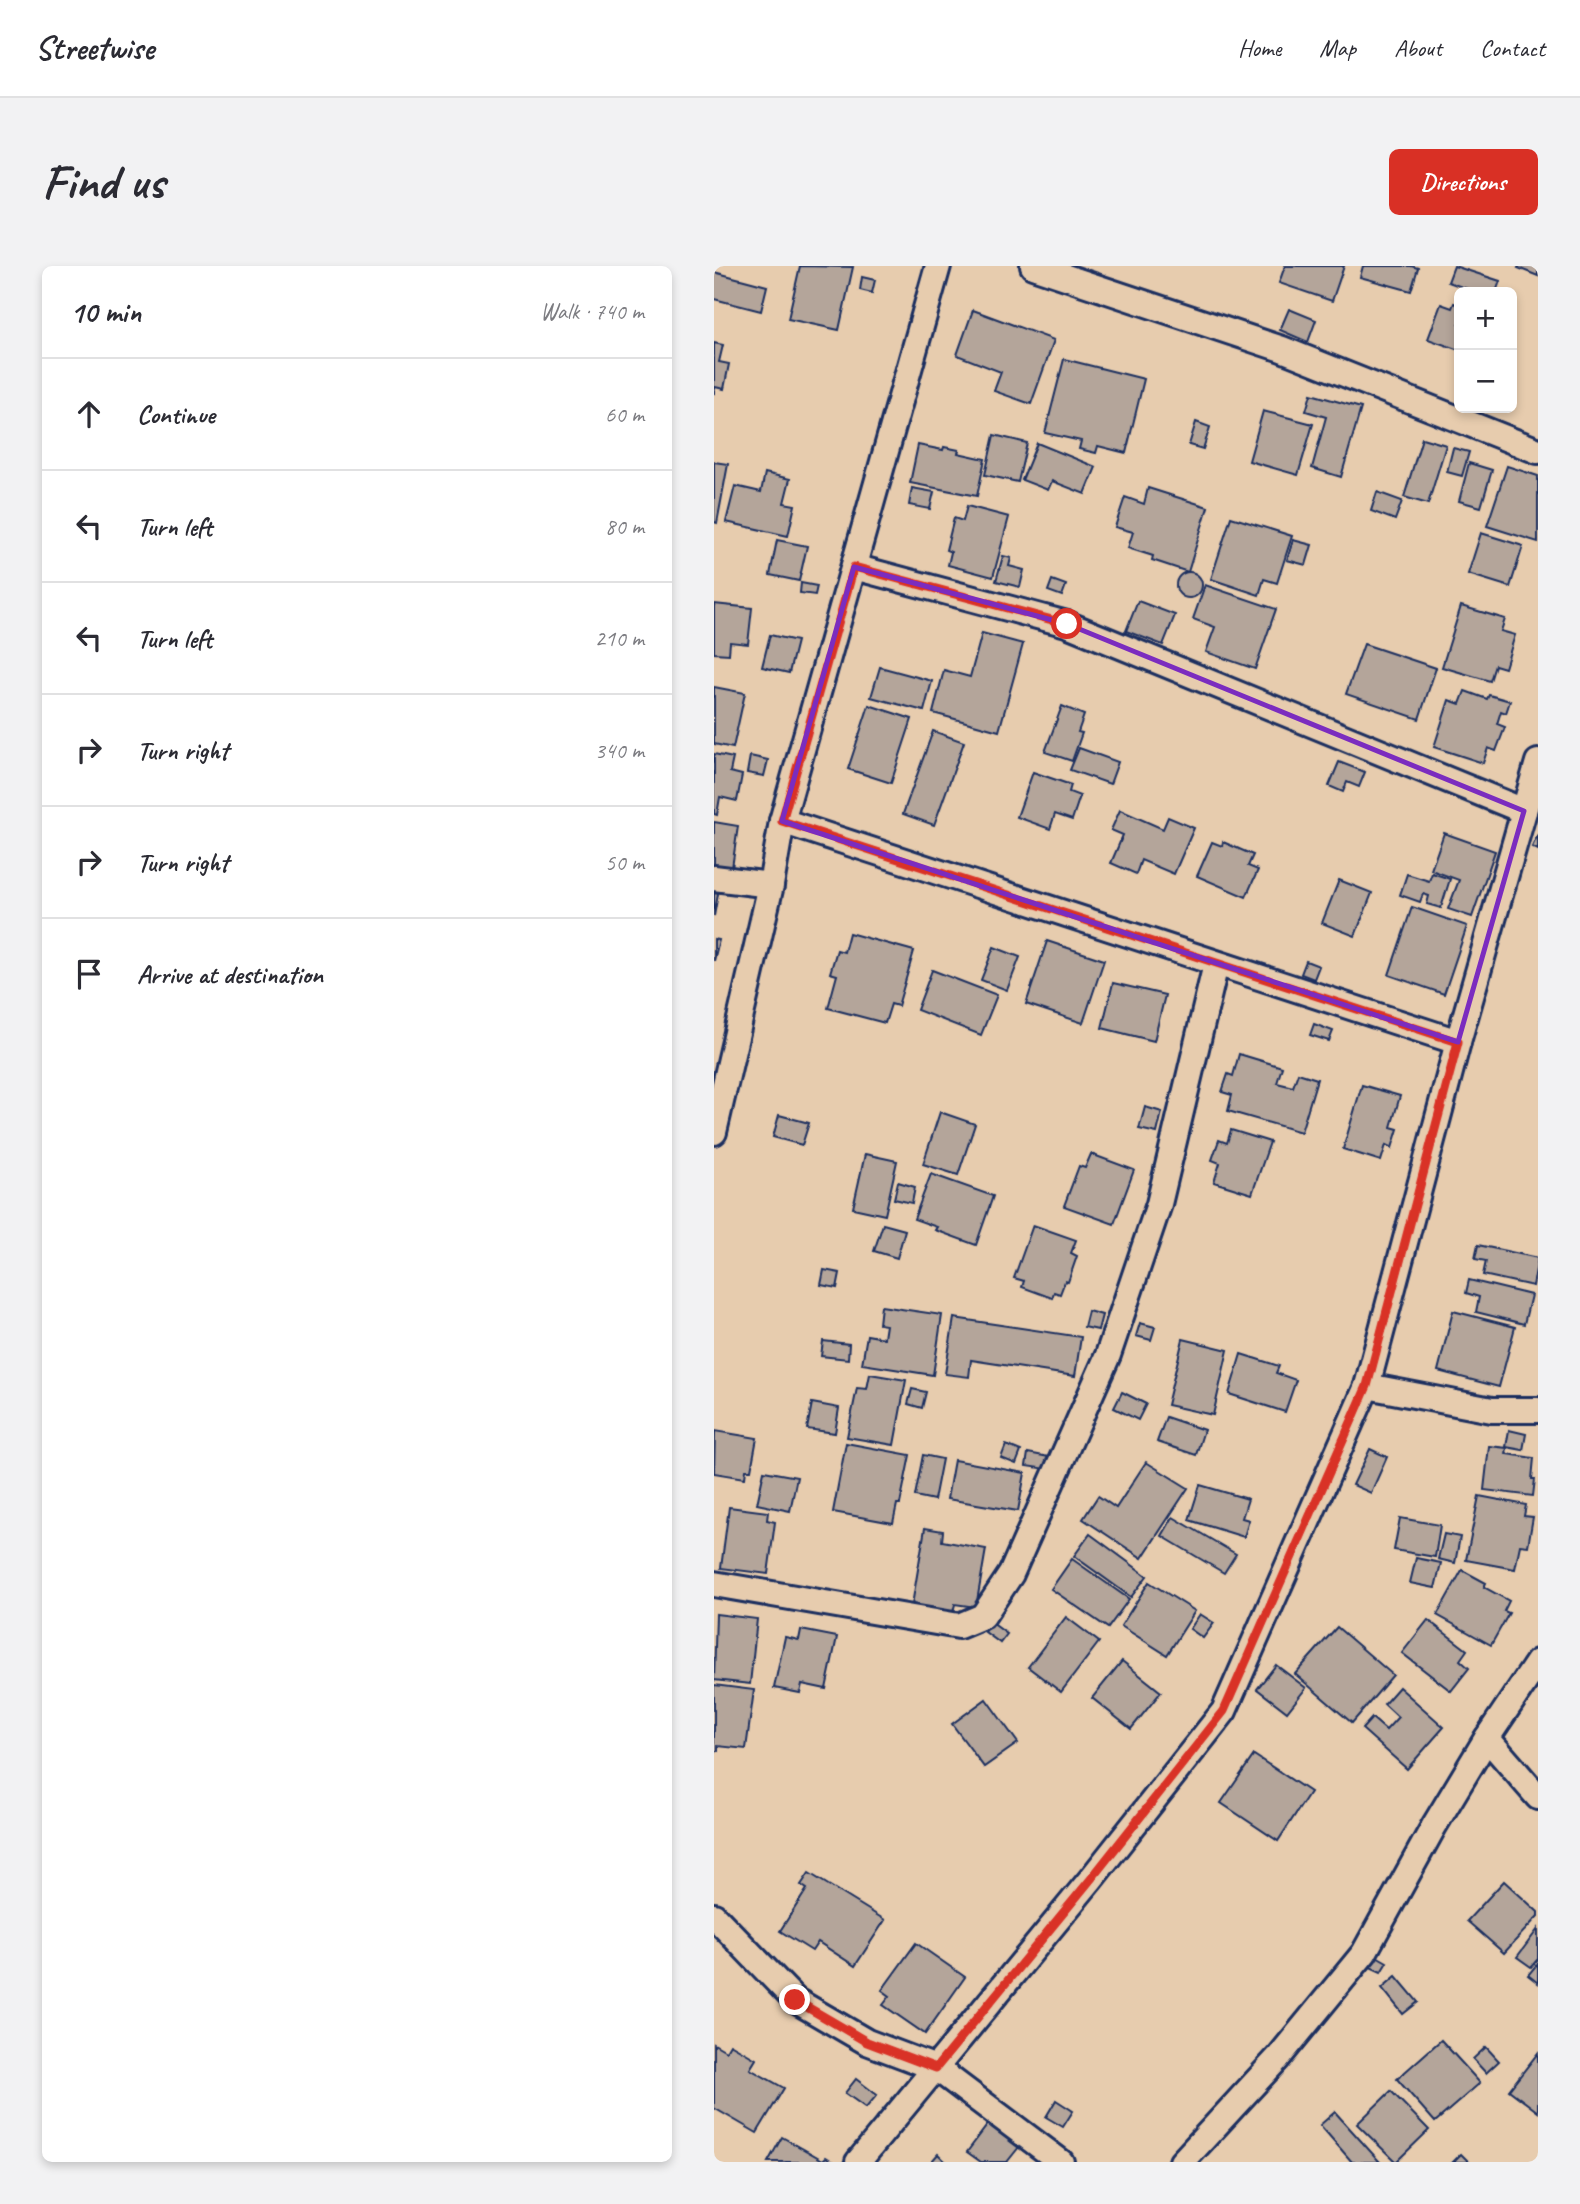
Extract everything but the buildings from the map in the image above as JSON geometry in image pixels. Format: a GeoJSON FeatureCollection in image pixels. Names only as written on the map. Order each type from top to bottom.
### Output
{"type":"FeatureCollection","features":[{"type":"Feature","properties":{"kind":"street"},"geometry":{"type":"LineString","coordinates":[[714,1132],[771,886],[782,821],[937,266]]}},
{"type":"Feature","properties":{"kind":"street"},"geometry":{"type":"LineString","coordinates":[[1034,266],[1282,349],[1538,451]]}},
{"type":"Feature","properties":{"kind":"street"},"geometry":{"type":"LineString","coordinates":[[854,567],[1067,624],[1524,810]]}},
{"type":"Feature","properties":{"kind":"street"},"geometry":{"type":"LineString","coordinates":[[858,2162],[1091,1879],[1224,1711],[1367,1386],[1458,1042],[1538,762]]}},
{"type":"Feature","properties":{"kind":"street"},"geometry":{"type":"LineString","coordinates":[[782,821],[1458,1042]]}},
{"type":"Feature","properties":{"kind":"street"},"geometry":{"type":"LineString","coordinates":[[714,878],[771,886]]}},
{"type":"Feature","properties":{"kind":"street"},"geometry":{"type":"LineString","coordinates":[[714,1584],[959,1626],[983,1616],[1010,1574],[1108,1355],[1159,1204],[1216,964]]}},
{"type":"Feature","properties":{"kind":"street"},"geometry":{"type":"LineString","coordinates":[[1367,1386],[1492,1409],[1538,1410]]}},
{"type":"Feature","properties":{"kind":"street"},"geometry":{"type":"LineString","coordinates":[[1182,2162],[1278,2059],[1364,1953],[1434,1826],[1487,1738],[1538,1662]]}},
{"type":"Feature","properties":{"kind":"street"},"geometry":{"type":"LineString","coordinates":[[1487,1738],[1538,1797]]}},
{"type":"Feature","properties":{"kind":"street"},"geometry":{"type":"LineString","coordinates":[[714,1916],[795,2000],[867,2042],[936,2068],[1061,2162]]}},
{"type":"Feature","properties":{"kind":"highlighted area"},"geometry":{"type":"Polygon","coordinates":[[[854,567],[1067,624],[1524,811],[1458,1042],[782,821],[854,567]]]}},
{"type":"Feature","properties":{"kind":"route"},"geometry":{"type":"LineString","coordinates":[[795,2000],[867,2042],[936,2068],[1224,1711],[1367,1386],[1458,1042],[782,821],[854,567],[1067,624]]}}]}
